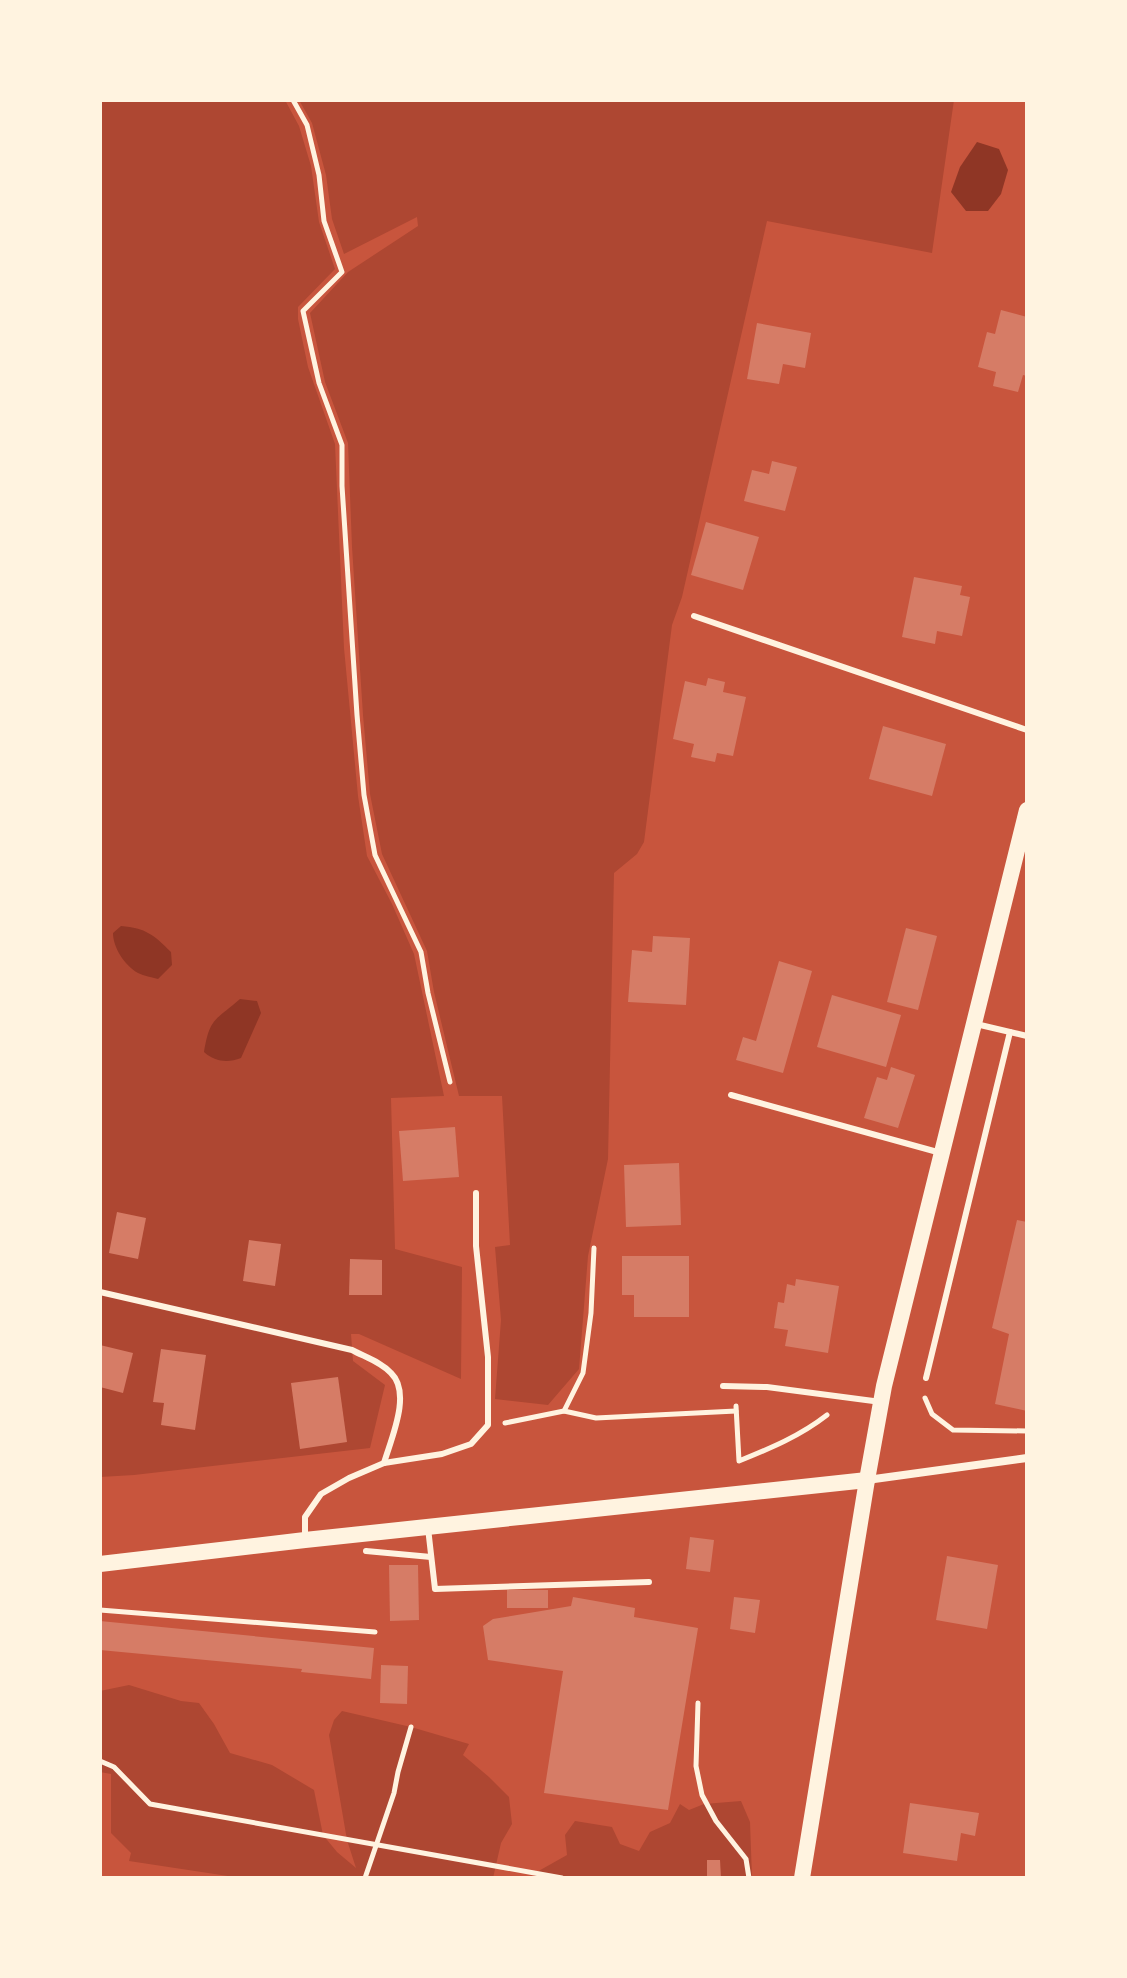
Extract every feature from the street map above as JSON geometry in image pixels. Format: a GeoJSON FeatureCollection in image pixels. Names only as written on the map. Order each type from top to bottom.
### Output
{"type":"FeatureCollection","features":[{"type":"Feature","properties":{"kind":"main road"},"geometry":{"type":"LineString","coordinates":[[802,1878],[881,1402],[1027,810]]}},
{"type":"Feature","properties":{"kind":"main road"},"geometry":{"type":"LineString","coordinates":[[100,1564],[867,1480]]}},
{"type":"Feature","properties":{"kind":"street"},"geometry":{"type":"LineString","coordinates":[[867,1480],[1027,1458]]}},
{"type":"Feature","properties":{"kind":"lane"},"geometry":{"type":"LineString","coordinates":[[694,616],[1027,730]]}},
{"type":"Feature","properties":{"kind":"lane"},"geometry":{"type":"LineString","coordinates":[[974,1023],[1027,1036]]}},
{"type":"Feature","properties":{"kind":"lane"},"geometry":{"type":"LineString","coordinates":[[926,1378],[1010,1032]]}},
{"type":"Feature","properties":{"kind":"lane"},"geometry":{"type":"LineString","coordinates":[[731,1095],[941,1153]]}},
{"type":"Feature","properties":{"kind":"lane"},"geometry":{"type":"LineString","coordinates":[[305,1540],[305,1517],[321,1494],[384,1463],[442,1454],[471,1444],[488,1425],[488,1357],[476,1246],[476,1193]]}},
{"type":"Feature","properties":{"kind":"lane"},"geometry":{"type":"LineString","coordinates":[[100,1292],[352,1350],[382,1366],[397,1381],[400,1398],[400,1411],[384,1463]]}},
{"type":"Feature","properties":{"kind":"lane"},"geometry":{"type":"LineString","coordinates":[[723,1386],[767,1387],[881,1402]]}},
{"type":"Feature","properties":{"kind":"lane"},"geometry":{"type":"LineString","coordinates":[[428,1528],[435,1589],[649,1582]]}},
{"type":"Feature","properties":{"kind":"lane"},"geometry":{"type":"LineString","coordinates":[[366,1551],[431,1557]]}},
{"type":"Feature","properties":{"kind":"path"},"geometry":{"type":"LineString","coordinates":[[293,100],[307,125],[319,175],[324,221],[342,272],[303,311],[319,383],[342,445],[352,647],[364,795],[375,855],[421,952],[450,1082]]}},
{"type":"Feature","properties":{"kind":"path"},"geometry":{"type":"LineString","coordinates":[[564,1411],[583,1373],[591,1313],[594,1248]]}},
{"type":"Feature","properties":{"kind":"path"},"geometry":{"type":"LineString","coordinates":[[926,1378],[923,1393],[932,1414],[953,1430],[1027,1431]]}},
{"type":"Feature","properties":{"kind":"path"},"geometry":{"type":"LineString","coordinates":[[737,1425],[739,1461],[808,1430],[845,1396]]}},
{"type":"Feature","properties":{"kind":"path"},"geometry":{"type":"LineString","coordinates":[[488,1425],[564,1411],[596,1418],[736,1411]]}},
{"type":"Feature","properties":{"kind":"path"},"geometry":{"type":"LineString","coordinates":[[100,1610],[375,1632]]}},
{"type":"Feature","properties":{"kind":"path"},"geometry":{"type":"LineString","coordinates":[[698,1703],[696,1766],[702,1795],[716,1821],[746,1859],[749,1878]]}},
{"type":"Feature","properties":{"kind":"path"},"geometry":{"type":"LineString","coordinates":[[365,1878],[394,1793],[411,1727]]}},
{"type":"Feature","properties":{"kind":"path"},"geometry":{"type":"LineString","coordinates":[[100,1761],[114,1767],[150,1804],[562,1878]]}},
{"type":"Feature","properties":{"kind":"shaded area"},"geometry":{"type":"Polygon","coordinates":[[[100,100],[285,100],[299,126],[311,166],[319,222],[335,269],[298,307],[298,319],[308,367],[335,444],[344,648],[358,796],[367,856],[414,954],[444,1096],[391,1098],[395,1249],[462,1267],[461,1379],[359,1334],[351,1334],[353,1361],[385,1385],[370,1448],[100,1477],[100,100]]]}},
{"type":"Feature","properties":{"kind":"shaded area"},"geometry":{"type":"Polygon","coordinates":[[[299,100],[954,100],[932,253],[767,221],[682,597],[672,625],[644,842],[637,854],[614,873],[608,1159],[588,1256],[579,1369],[548,1405],[495,1399],[501,1320],[495,1247],[510,1245],[502,1096],[459,1096],[427,951],[382,854],[370,794],[363,715],[348,443],[325,382],[310,313],[348,272],[418,226],[417,217],[344,254],[332,219],[326,175],[312,123],[299,100]]]}},
{"type":"Feature","properties":{"kind":"shaded area"},"geometry":{"type":"Polygon","coordinates":[[[977,142],[999,149],[1008,170],[1001,194],[988,211],[966,211],[951,192],[960,167],[977,142]]]}},
{"type":"Feature","properties":{"kind":"shaded area"},"geometry":{"type":"Polygon","coordinates":[[[121,926],[149,933],[171,952],[172,965],[158,979],[138,973],[120,955],[113,933],[121,926]]]}},
{"type":"Feature","properties":{"kind":"shaded area"},"geometry":{"type":"Polygon","coordinates":[[[240,999],[257,1001],[261,1013],[241,1058],[217,1060],[204,1052],[211,1026],[240,999]]]}},
{"type":"Feature","properties":{"kind":"shaded area"},"geometry":{"type":"Polygon","coordinates":[[[129,1685],[181,1701],[199,1703],[230,1753],[272,1765],[314,1790],[323,1835],[356,1868],[347,1840],[329,1735],[334,1720],[342,1711],[469,1744],[463,1755],[509,1797],[512,1824],[501,1843],[493,1878],[241,1878],[129,1861],[131,1853],[111,1833],[111,1774],[100,1772],[100,1691],[129,1685]]]}},
{"type":"Feature","properties":{"kind":"shaded area"},"geometry":{"type":"Polygon","coordinates":[[[741,1801],[750,1822],[752,1878],[537,1878],[535,1873],[567,1855],[565,1835],[575,1821],[612,1827],[620,1844],[639,1851],[650,1832],[670,1823],[680,1804],[689,1810],[704,1804],[741,1801]]]}},
{"type":"Feature","properties":{"kind":"building"},"geometry":{"type":"Polygon","coordinates":[[[1001,310],[1027,317],[1027,376],[1023,375],[1018,392],[993,386],[996,372],[978,367],[987,332],[995,334],[1001,310]]]}},
{"type":"Feature","properties":{"kind":"building"},"geometry":{"type":"Polygon","coordinates":[[[757,323],[811,333],[805,368],[783,364],[779,384],[747,379],[757,323]]]}},
{"type":"Feature","properties":{"kind":"building"},"geometry":{"type":"Polygon","coordinates":[[[772,461],[797,467],[785,511],[744,501],[752,470],[769,474],[772,461]]]}},
{"type":"Feature","properties":{"kind":"building"},"geometry":{"type":"Polygon","coordinates":[[[706,522],[759,537],[743,590],[691,575],[706,522]]]}},
{"type":"Feature","properties":{"kind":"building"},"geometry":{"type":"Polygon","coordinates":[[[914,577],[962,586],[960,595],[970,597],[962,636],[937,631],[935,644],[902,637],[914,577]]]}},
{"type":"Feature","properties":{"kind":"building"},"geometry":{"type":"Polygon","coordinates":[[[708,678],[725,682],[723,692],[746,697],[733,756],[717,753],[715,762],[691,757],[694,744],[673,739],[685,681],[706,686],[708,678]]]}},
{"type":"Feature","properties":{"kind":"building"},"geometry":{"type":"Polygon","coordinates":[[[883,726],[946,744],[932,796],[869,779],[883,726]]]}},
{"type":"Feature","properties":{"kind":"building"},"geometry":{"type":"Polygon","coordinates":[[[906,928],[937,936],[918,1010],[887,1002],[906,928]]]}},
{"type":"Feature","properties":{"kind":"building"},"geometry":{"type":"Polygon","coordinates":[[[653,936],[690,938],[686,1005],[628,1002],[632,950],[652,952],[653,936]]]}},
{"type":"Feature","properties":{"kind":"building"},"geometry":{"type":"Polygon","coordinates":[[[779,961],[812,971],[783,1073],[736,1060],[743,1037],[756,1041],[779,961]]]}},
{"type":"Feature","properties":{"kind":"building"},"geometry":{"type":"Polygon","coordinates":[[[832,995],[901,1015],[886,1067],[817,1047],[832,995]]]}},
{"type":"Feature","properties":{"kind":"building"},"geometry":{"type":"Polygon","coordinates":[[[891,1067],[915,1075],[898,1128],[864,1118],[877,1077],[887,1080],[891,1067]]]}},
{"type":"Feature","properties":{"kind":"building"},"geometry":{"type":"Polygon","coordinates":[[[455,1127],[459,1177],[403,1181],[399,1131],[455,1127]]]}},
{"type":"Feature","properties":{"kind":"building"},"geometry":{"type":"Polygon","coordinates":[[[679,1163],[681,1225],[626,1227],[624,1165],[679,1163]]]}},
{"type":"Feature","properties":{"kind":"building"},"geometry":{"type":"Polygon","coordinates":[[[117,1212],[146,1218],[138,1259],[109,1253],[117,1212]]]}},
{"type":"Feature","properties":{"kind":"building"},"geometry":{"type":"Polygon","coordinates":[[[1017,1220],[1027,1222],[1027,1411],[995,1404],[1009,1334],[992,1328],[1017,1220]]]}},
{"type":"Feature","properties":{"kind":"building"},"geometry":{"type":"Polygon","coordinates":[[[249,1240],[281,1244],[275,1286],[243,1281],[249,1240]]]}},
{"type":"Feature","properties":{"kind":"building"},"geometry":{"type":"Polygon","coordinates":[[[622,1256],[689,1256],[689,1317],[634,1317],[634,1295],[622,1295],[622,1256]]]}},
{"type":"Feature","properties":{"kind":"building"},"geometry":{"type":"Polygon","coordinates":[[[350,1259],[382,1260],[382,1295],[349,1295],[350,1259]]]}},
{"type":"Feature","properties":{"kind":"building"},"geometry":{"type":"Polygon","coordinates":[[[796,1279],[839,1286],[828,1353],[785,1346],[788,1330],[774,1328],[778,1302],[784,1303],[787,1284],[795,1286],[796,1279]]]}},
{"type":"Feature","properties":{"kind":"building"},"geometry":{"type":"Polygon","coordinates":[[[100,1345],[133,1353],[123,1393],[100,1387],[100,1345]]]}},
{"type":"Feature","properties":{"kind":"building"},"geometry":{"type":"Polygon","coordinates":[[[161,1349],[206,1355],[195,1430],[161,1425],[164,1403],[153,1402],[161,1349]]]}},
{"type":"Feature","properties":{"kind":"building"},"geometry":{"type":"Polygon","coordinates":[[[338,1377],[347,1442],[300,1449],[291,1383],[338,1377]]]}},
{"type":"Feature","properties":{"kind":"building"},"geometry":{"type":"Polygon","coordinates":[[[690,1537],[714,1540],[710,1572],[686,1569],[690,1537]]]}},
{"type":"Feature","properties":{"kind":"building"},"geometry":{"type":"Polygon","coordinates":[[[947,1556],[998,1565],[987,1629],[936,1620],[947,1556]]]}},
{"type":"Feature","properties":{"kind":"building"},"geometry":{"type":"Polygon","coordinates":[[[389,1565],[418,1565],[419,1620],[390,1621],[389,1565]]]}},
{"type":"Feature","properties":{"kind":"building"},"geometry":{"type":"Polygon","coordinates":[[[507,1590],[548,1590],[548,1608],[507,1608],[507,1590]]]}},
{"type":"Feature","properties":{"kind":"building"},"geometry":{"type":"Polygon","coordinates":[[[573,1597],[635,1608],[634,1617],[698,1628],[668,1810],[544,1793],[563,1671],[488,1660],[483,1626],[493,1619],[571,1606],[573,1597]]]}},
{"type":"Feature","properties":{"kind":"building"},"geometry":{"type":"Polygon","coordinates":[[[734,1597],[760,1600],[755,1633],[730,1629],[734,1597]]]}},
{"type":"Feature","properties":{"kind":"building"},"geometry":{"type":"Polygon","coordinates":[[[100,1621],[374,1648],[371,1679],[301,1672],[302,1669],[100,1650],[100,1621]]]}},
{"type":"Feature","properties":{"kind":"building"},"geometry":{"type":"Polygon","coordinates":[[[381,1665],[408,1666],[407,1704],[380,1703],[381,1665]]]}},
{"type":"Feature","properties":{"kind":"building"},"geometry":{"type":"Polygon","coordinates":[[[910,1803],[979,1813],[975,1836],[961,1833],[957,1861],[903,1853],[910,1803]]]}},
{"type":"Feature","properties":{"kind":"building"},"geometry":{"type":"Polygon","coordinates":[[[707,1860],[720,1860],[721,1878],[707,1878],[707,1860]]]}}]}
